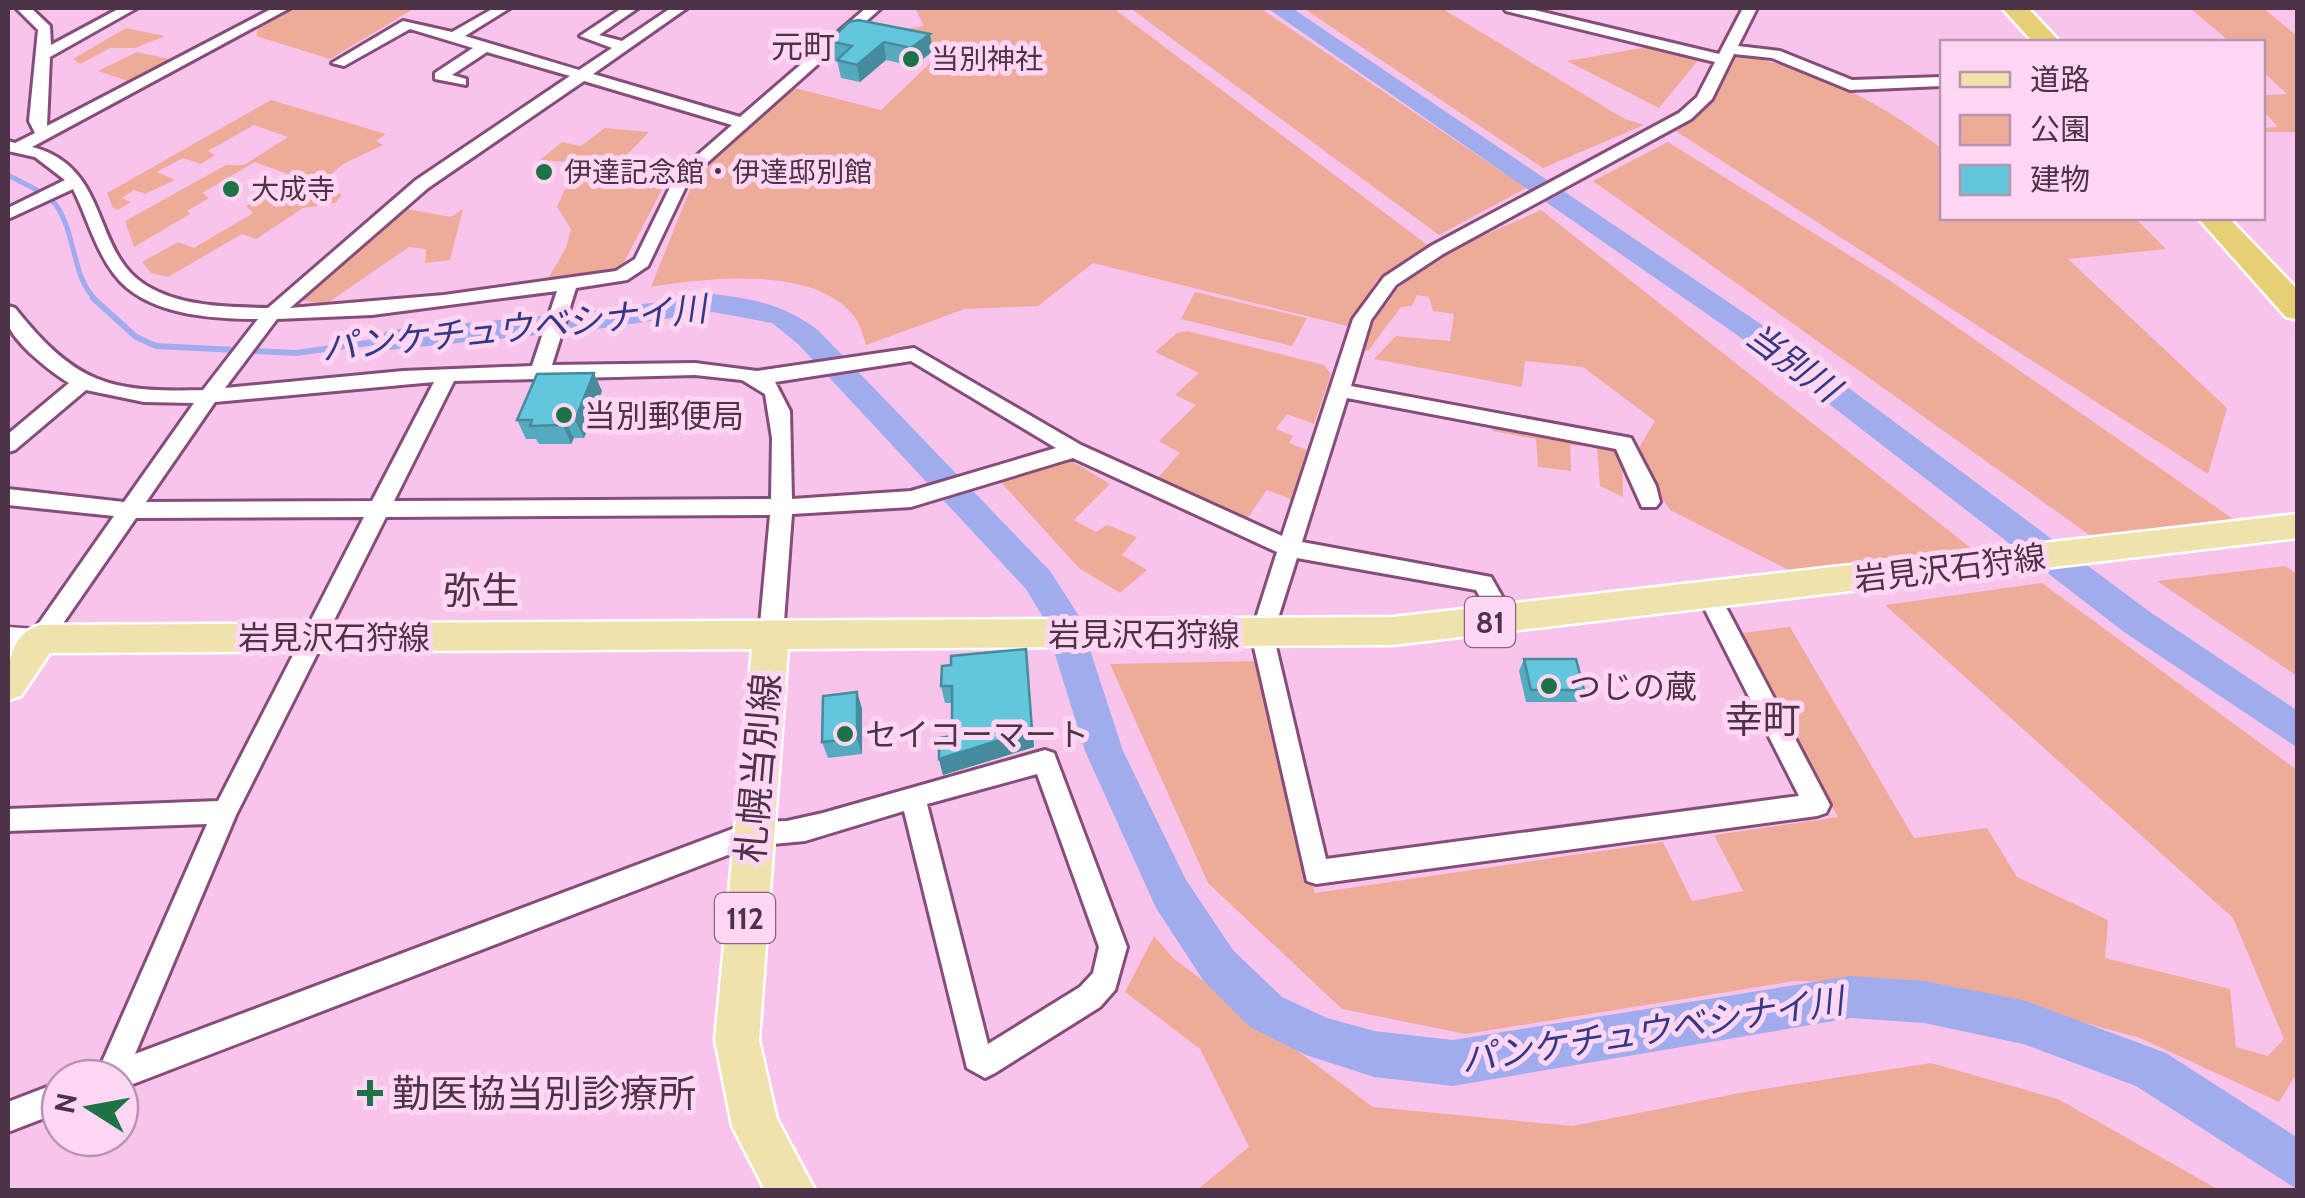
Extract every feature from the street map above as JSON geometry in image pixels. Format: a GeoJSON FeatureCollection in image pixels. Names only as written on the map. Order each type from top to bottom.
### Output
{"type":"FeatureCollection","features":[{"type":"Feature","properties":{"kind":"highway"},"geometry":{"type":"LineString","coordinates":[[2015,8],[2045,40]]}},
{"type":"Feature","properties":{"kind":"highway"},"geometry":{"type":"LineString","coordinates":[[2214,220],[2298,310]]}},
{"type":"Feature","properties":{"kind":"main road","name":"岩見沢石狩線"},"geometry":{"type":"LineString","coordinates":[[24,639],[1262,634],[1393,630],[1505,621],[2298,526]]}},
{"type":"Feature","properties":{"kind":"main road","name":"札幌当別線"},"geometry":{"type":"LineString","coordinates":[[771,635],[751,834],[737,1040],[755,1126],[790,1190]]}},
{"type":"Feature","properties":{"kind":"main road"},"geometry":{"type":"LineString","coordinates":[[8,685],[24,639]]}},
{"type":"Feature","properties":{"kind":"street"},"geometry":{"type":"LineString","coordinates":[[43,55],[130,8]]}},
{"type":"Feature","properties":{"kind":"street"},"geometry":{"type":"LineString","coordinates":[[12,146],[43,134],[283,8]]}},
{"type":"Feature","properties":{"kind":"street"},"geometry":{"type":"LineString","coordinates":[[454,37],[503,8]]}},
{"type":"Feature","properties":{"kind":"street"},"geometry":{"type":"LineString","coordinates":[[624,46],[587,36],[631,8]]}},
{"type":"Feature","properties":{"kind":"street"},"geometry":{"type":"LineString","coordinates":[[24,639],[132,510],[209,396],[272,314],[422,184],[680,8]]}},
{"type":"Feature","properties":{"kind":"street"},"geometry":{"type":"LineString","coordinates":[[12,146],[52,160],[74,182],[97,215],[120,270],[137,288],[182,308],[272,314],[329,312],[620,276],[642,262],[683,176],[874,8]]}},
{"type":"Feature","properties":{"kind":"street"},"geometry":{"type":"LineString","coordinates":[[1510,8],[1727,54],[1775,54],[1850,84],[1940,80]]}},
{"type":"Feature","properties":{"kind":"street"},"geometry":{"type":"LineString","coordinates":[[1709,596],[1817,805],[1316,872],[1262,634],[1368,311],[1390,281],[1438,250],[1662,130],[1704,99],[1750,8]]}},
{"type":"Feature","properties":{"kind":"street"},"geometry":{"type":"LineString","coordinates":[[29,9],[45,29],[37,121],[43,134]]}},
{"type":"Feature","properties":{"kind":"street"},"geometry":{"type":"LineString","coordinates":[[339,63],[408,24],[584,73],[742,123]]}},
{"type":"Feature","properties":{"kind":"street"},"geometry":{"type":"LineString","coordinates":[[461,82],[440,76],[486,46]]}},
{"type":"Feature","properties":{"kind":"street"},"geometry":{"type":"LineString","coordinates":[[8,214],[74,182]]}},
{"type":"Feature","properties":{"kind":"street"},"geometry":{"type":"LineString","coordinates":[[540,372],[569,282]]}},
{"type":"Feature","properties":{"kind":"street"},"geometry":{"type":"LineString","coordinates":[[8,312],[30,340],[82,383],[136,392],[209,396],[264,394],[332,382],[540,372],[712,370],[756,378],[914,354],[1074,450],[1288,548],[1483,583],[1505,621]]}},
{"type":"Feature","properties":{"kind":"street"},"geometry":{"type":"LineString","coordinates":[[120,1058],[225,812],[446,377]]}},
{"type":"Feature","properties":{"kind":"street"},"geometry":{"type":"LineString","coordinates":[[756,378],[772,388],[778,399],[782,507],[771,635]]}},
{"type":"Feature","properties":{"kind":"street"},"geometry":{"type":"LineString","coordinates":[[8,445],[82,383]]}},
{"type":"Feature","properties":{"kind":"street"},"geometry":{"type":"LineString","coordinates":[[1339,390],[1624,443],[1631,465],[1648,482],[1650,502]]}},
{"type":"Feature","properties":{"kind":"street"},"geometry":{"type":"LineString","coordinates":[[8,497],[132,510],[782,507],[883,502],[936,494],[1074,450]]}},
{"type":"Feature","properties":{"kind":"street"},"geometry":{"type":"LineString","coordinates":[[140,1067],[751,834],[780,836],[913,797],[1045,761],[1113,947],[1105,980],[1090,997],[985,1062],[976,1058],[913,797]]}},
{"type":"Feature","properties":{"kind":"street"},"geometry":{"type":"LineString","coordinates":[[8,820],[225,812]]}},
{"type":"Feature","properties":{"kind":"street"},"geometry":{"type":"LineString","coordinates":[[8,1117],[40,1105]]}},
{"type":"Feature","properties":{"kind":"green space"},"geometry":{"type":"Polygon","coordinates":[[[297,8],[415,8],[330,59],[256,36],[258,28],[297,8]]]}},
{"type":"Feature","properties":{"kind":"green space"},"geometry":{"type":"Polygon","coordinates":[[[915,8],[1113,8],[1430,247],[1376,281],[1351,327],[1093,263],[1038,306],[965,309],[866,345],[854,316],[836,300],[813,289],[759,279],[651,287],[697,172],[795,88],[881,110],[945,49],[882,33],[924,26],[915,8]]]}},
{"type":"Feature","properties":{"kind":"green space"},"geometry":{"type":"Polygon","coordinates":[[[1130,8],[1260,8],[1526,188],[1439,235],[1130,8]]]}},
{"type":"Feature","properties":{"kind":"green space"},"geometry":{"type":"Polygon","coordinates":[[[1303,8],[1441,8],[1623,118],[1644,125],[1543,168],[1303,8]]]}},
{"type":"Feature","properties":{"kind":"green space"},"geometry":{"type":"Polygon","coordinates":[[[2190,8],[2263,8],[2297,36],[2297,132],[2265,132],[2265,128],[2278,127],[2265,113],[2265,95],[2287,94],[2265,74],[2265,40],[2228,40],[2190,8]]]}},
{"type":"Feature","properties":{"kind":"green space"},"geometry":{"type":"Polygon","coordinates":[[[126,28],[165,36],[135,48],[110,48],[80,64],[73,59],[126,28]]]}},
{"type":"Feature","properties":{"kind":"green space"},"geometry":{"type":"Polygon","coordinates":[[[1648,47],[1700,58],[1659,108],[1567,61],[1648,47]]]}},
{"type":"Feature","properties":{"kind":"green space"},"geometry":{"type":"Polygon","coordinates":[[[137,52],[174,60],[131,82],[98,71],[137,52]]]}},
{"type":"Feature","properties":{"kind":"green space"},"geometry":{"type":"Polygon","coordinates":[[[1735,55],[1764,60],[1844,88],[1895,116],[1940,148],[1940,220],[2137,220],[2166,249],[2068,259],[2227,408],[2208,474],[1674,130],[1698,116],[1735,55]]]}},
{"type":"Feature","properties":{"kind":"green space"},"geometry":{"type":"Polygon","coordinates":[[[271,100],[386,134],[376,141],[383,145],[343,164],[319,185],[342,195],[335,203],[303,208],[256,239],[242,234],[168,277],[151,273],[142,262],[178,242],[194,248],[253,213],[246,206],[293,176],[255,162],[202,193],[209,198],[187,211],[190,214],[134,247],[125,221],[226,165],[244,165],[288,137],[254,125],[208,151],[215,155],[201,164],[183,158],[157,172],[175,180],[145,194],[134,190],[122,198],[131,202],[118,210],[113,208],[107,193],[271,100]]]}},
{"type":"Feature","properties":{"kind":"green space"},"geometry":{"type":"Polygon","coordinates":[[[605,128],[649,132],[614,168],[668,178],[621,268],[547,280],[566,248],[571,229],[557,207],[565,189],[590,164],[540,160],[562,142],[581,146],[605,128]]]}},
{"type":"Feature","properties":{"kind":"green space"},"geometry":{"type":"Polygon","coordinates":[[[1668,142],[1892,282],[2236,521],[2091,536],[1593,181],[1668,142]]]}},
{"type":"Feature","properties":{"kind":"green space"},"geometry":{"type":"Polygon","coordinates":[[[401,208],[451,217],[463,209],[450,260],[425,263],[426,249],[409,247],[326,304],[297,300],[401,208]]]}},
{"type":"Feature","properties":{"kind":"green space"},"geometry":{"type":"Polygon","coordinates":[[[1541,210],[1976,552],[1803,577],[1670,510],[1634,456],[1655,421],[1583,367],[1525,361],[1522,387],[1374,359],[1396,336],[1450,341],[1454,314],[1433,311],[1429,297],[1417,295],[1412,306],[1401,307],[1368,351],[1362,350],[1392,295],[1412,276],[1458,247],[1541,210]]]}},
{"type":"Feature","properties":{"kind":"green space"},"geometry":{"type":"Polygon","coordinates":[[[1195,292],[1307,318],[1292,346],[1181,319],[1195,292]]]}},
{"type":"Feature","properties":{"kind":"green space"},"geometry":{"type":"Polygon","coordinates":[[[1187,331],[1324,365],[1331,374],[1314,424],[1287,414],[1276,429],[1293,436],[1289,443],[1307,450],[1291,499],[1267,490],[1246,520],[1157,479],[1180,453],[1159,441],[1196,405],[1175,395],[1199,373],[1155,352],[1177,333],[1187,331]]]}},
{"type":"Feature","properties":{"kind":"green space"},"geometry":{"type":"Polygon","coordinates":[[[1493,426],[1622,450],[1623,497],[1600,486],[1597,447],[1570,445],[1571,471],[1538,467],[1536,439],[1492,431],[1493,426]]]}},
{"type":"Feature","properties":{"kind":"green space"},"geometry":{"type":"Polygon","coordinates":[[[1070,460],[1110,484],[1074,520],[1096,532],[1107,525],[1137,537],[1122,555],[1147,570],[1120,593],[1079,568],[999,480],[1070,460]]]}},
{"type":"Feature","properties":{"kind":"green space"},"geometry":{"type":"Polygon","coordinates":[[[2285,566],[2297,574],[2297,676],[2157,581],[2285,566]]]}},
{"type":"Feature","properties":{"kind":"green space"},"geometry":{"type":"Polygon","coordinates":[[[2042,583],[2297,770],[2297,1073],[2279,1102],[2140,1038],[1946,985],[1795,981],[1466,1034],[1342,1009],[1208,883],[1110,664],[1257,661],[1315,893],[1663,842],[1692,901],[1743,891],[1714,835],[1838,817],[1734,634],[1790,627],[1914,838],[1987,828],[2017,877],[2108,920],[2105,958],[2230,989],[2236,1047],[2268,1056],[2284,1039],[2233,918],[1885,605],[2042,583]]]}},
{"type":"Feature","properties":{"kind":"green space"},"geometry":{"type":"Polygon","coordinates":[[[1154,936],[1174,959],[1373,1107],[1572,1126],[1745,1092],[1931,1063],[2058,1099],[2219,1190],[1197,1190],[1249,1147],[1200,1049],[1125,992],[1154,936]]]}},
{"type":"Feature","properties":{"kind":"building"},"geometry":{"type":"Polygon","coordinates":[[[858,20],[930,34],[911,48],[884,42],[857,65],[837,60],[852,46],[829,41],[849,22],[858,20]]]}},
{"type":"Feature","properties":{"kind":"building"},"geometry":{"type":"Polygon","coordinates":[[[594,373],[575,420],[565,420],[563,425],[530,426],[532,420],[517,420],[537,374],[594,373]]]}},
{"type":"Feature","properties":{"kind":"building"},"geometry":{"type":"Polygon","coordinates":[[[1026,649],[1032,730],[939,759],[939,738],[952,736],[952,686],[941,686],[942,666],[951,665],[951,656],[1026,649]]]}},
{"type":"Feature","properties":{"kind":"building"},"geometry":{"type":"Polygon","coordinates":[[[1524,659],[1576,659],[1584,690],[1531,690],[1524,659]]]}},
{"type":"Feature","properties":{"kind":"building"},"geometry":{"type":"Polygon","coordinates":[[[857,692],[857,738],[822,742],[823,696],[857,692]]]}},
{"type":"Feature","properties":{"kind":"waterway","name":"当別川"},"geometry":{"type":"LineString","coordinates":[[1278,8],[1773,346],[2137,622],[2298,732]]}},
{"type":"Feature","properties":{"kind":"waterway","name":"パンケチュウベシナイ川"},"geometry":{"type":"LineString","coordinates":[[8,175],[56,205],[82,280],[96,300]]}},
{"type":"Feature","properties":{"kind":"waterway","name":"パンケチュウベシナイ川"},"geometry":{"type":"LineString","coordinates":[[93,298],[136,337],[156,346],[296,353],[389,340]]}},
{"type":"Feature","properties":{"kind":"waterway","name":"パンケチュウベシナイ川"},"geometry":{"type":"LineString","coordinates":[[389,340],[596,320],[713,303],[757,308],[782,317],[808,337],[1038,580],[1061,616],[1104,751],[1171,894],[1218,965],[1266,1012],[1322,1039],[1374,1054],[1453,1063],[1851,997],[1924,1002],[2023,1022],[2150,1069],[2298,1166]]}},
{"type":"Feature","properties":{"kind":"place","name":"当別神社"},"geometry":{"type":"Point","coordinates":[911,59]}},
{"type":"Feature","properties":{"kind":"place","name":"伊達記念館・伊達邸別館"},"geometry":{"type":"Point","coordinates":[544,172]}},
{"type":"Feature","properties":{"kind":"place","name":"大成寺"},"geometry":{"type":"Point","coordinates":[231,189]}},
{"type":"Feature","properties":{"kind":"place","name":"当別郵便局"},"geometry":{"type":"Point","coordinates":[564,415]}},
{"type":"Feature","properties":{"kind":"place","name":"つじの蔵"},"geometry":{"type":"Point","coordinates":[1549,686]}},
{"type":"Feature","properties":{"kind":"place","name":"セイコーマート"},"geometry":{"type":"Point","coordinates":[845,734]}},
{"type":"Feature","properties":{"kind":"place","name":"勤医協当別診療所"},"geometry":{"type":"Point","coordinates":[370,1093]}},
{"type":"Feature","properties":{"kind":"district","name":"元町"},"geometry":{"type":"Point","coordinates":[803,46]}},
{"type":"Feature","properties":{"kind":"district","name":"弥生"},"geometry":{"type":"Point","coordinates":[481,590]}},
{"type":"Feature","properties":{"kind":"district","name":"幸町"},"geometry":{"type":"Point","coordinates":[1763,719]}}]}
